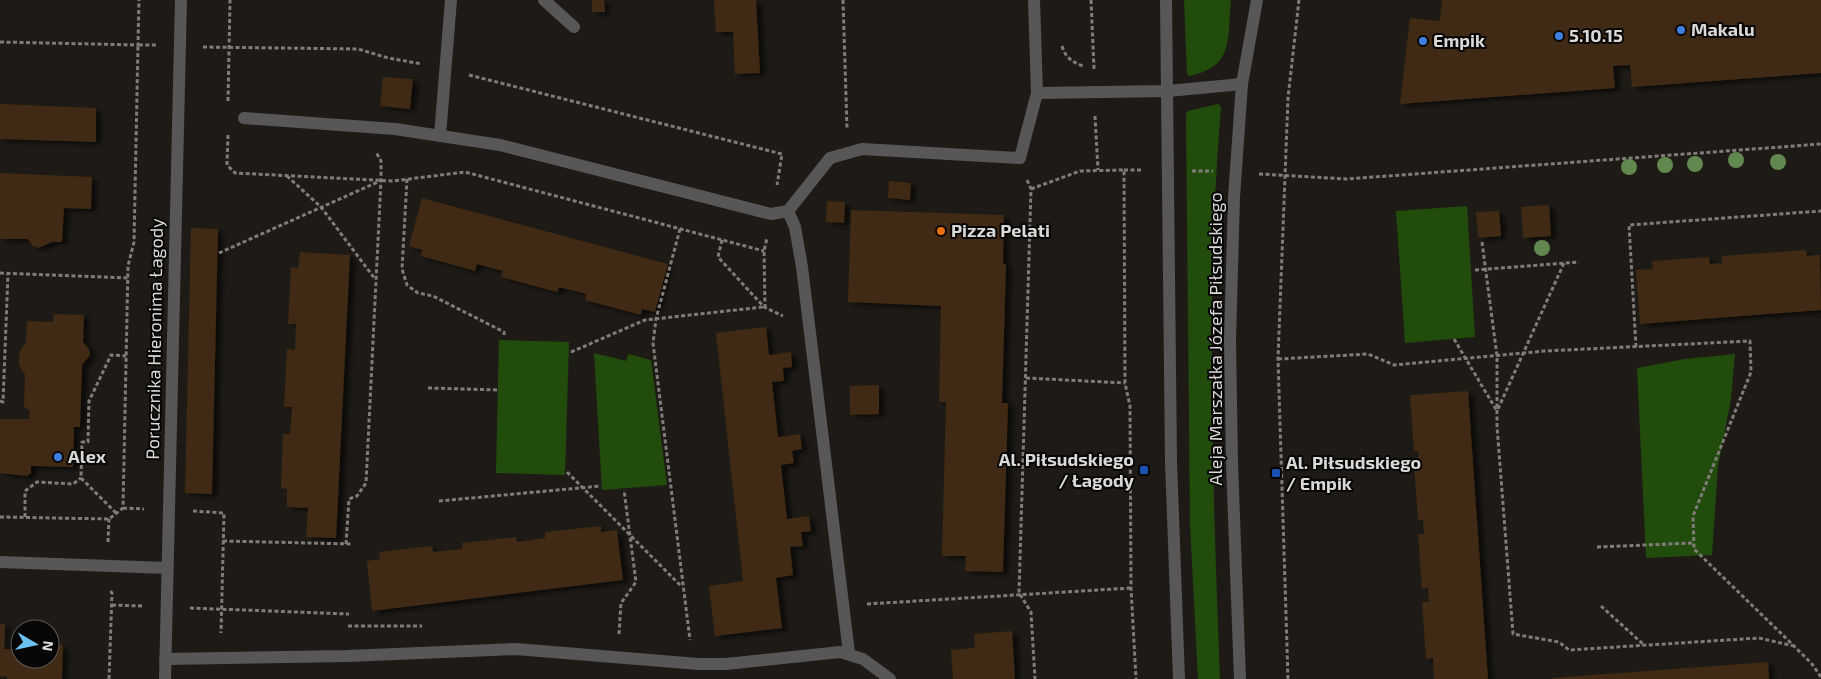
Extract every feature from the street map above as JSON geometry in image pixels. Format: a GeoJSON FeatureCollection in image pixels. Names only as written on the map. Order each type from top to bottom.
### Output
{"type":"FeatureCollection","features":[{"type":"Feature","properties":{"kind":"street","name":"Porucznika Hieronima Łagody"},"geometry":{"type":"LineString","coordinates":[[165,679],[181,0]]}},
{"type":"Feature","properties":{"kind":"street"},"geometry":{"type":"LineString","coordinates":[[440,136],[451,0]]}},
{"type":"Feature","properties":{"kind":"street"},"geometry":{"type":"LineString","coordinates":[[544,0],[574,27]]}},
{"type":"Feature","properties":{"kind":"street"},"geometry":{"type":"LineString","coordinates":[[244,118],[395,128],[500,146],[772,214],[788,211],[830,158],[848,152],[862,149],[1020,158],[1037,93],[1034,0]]}},
{"type":"Feature","properties":{"kind":"street"},"geometry":{"type":"LineString","coordinates":[[1166,0],[1171,462],[1179,679]]}},
{"type":"Feature","properties":{"kind":"street","name":"Aleja Marszałka Józefa Piłsudskiego"},"geometry":{"type":"LineString","coordinates":[[1240,679],[1235,567],[1231,369],[1235,172],[1242,84],[1257,0]]}},
{"type":"Feature","properties":{"kind":"street"},"geometry":{"type":"LineString","coordinates":[[1037,93],[1168,92],[1242,84]]}},
{"type":"Feature","properties":{"kind":"street"},"geometry":{"type":"LineString","coordinates":[[788,211],[795,227],[802,267],[849,653]]}},
{"type":"Feature","properties":{"kind":"street"},"geometry":{"type":"LineString","coordinates":[[0,562],[167,568]]}},
{"type":"Feature","properties":{"kind":"street"},"geometry":{"type":"LineString","coordinates":[[165,659],[220,660],[492,649],[617,656],[698,664],[726,664],[827,653],[849,653],[874,666],[890,679]]}},
{"type":"Feature","properties":{"kind":"path"},"geometry":{"type":"LineString","coordinates":[[123,508],[128,266],[134,242],[139,0]]}},
{"type":"Feature","properties":{"kind":"path"},"geometry":{"type":"LineString","coordinates":[[228,106],[230,0]]}},
{"type":"Feature","properties":{"kind":"path"},"geometry":{"type":"LineString","coordinates":[[843,0],[848,152]]}},
{"type":"Feature","properties":{"kind":"path"},"geometry":{"type":"LineString","coordinates":[[1288,679],[1278,359],[1288,98],[1299,0]]}},
{"type":"Feature","properties":{"kind":"path"},"geometry":{"type":"LineString","coordinates":[[1061,38],[1062,48],[1074,63],[1094,68]]}},
{"type":"Feature","properties":{"kind":"path"},"geometry":{"type":"LineString","coordinates":[[0,42],[138,45]]}},
{"type":"Feature","properties":{"kind":"path"},"geometry":{"type":"LineString","coordinates":[[229,48],[358,49],[388,58],[446,69],[782,154],[764,251],[764,308]]}},
{"type":"Feature","properties":{"kind":"path"},"geometry":{"type":"LineString","coordinates":[[228,126],[227,165],[235,173],[381,180],[465,172],[764,251]]}},
{"type":"Feature","properties":{"kind":"path"},"geometry":{"type":"LineString","coordinates":[[1031,189],[1080,171],[1235,172],[1347,179],[1821,144]]}},
{"type":"Feature","properties":{"kind":"path"},"geometry":{"type":"LineString","coordinates":[[346,544],[349,499],[357,496],[366,483],[381,180],[381,160],[373,147]]}},
{"type":"Feature","properties":{"kind":"path"},"geometry":{"type":"LineString","coordinates":[[1020,158],[1031,189],[1019,594],[1031,612],[1035,679]]}},
{"type":"Feature","properties":{"kind":"path"},"geometry":{"type":"LineString","coordinates":[[1124,170],[1125,383],[1130,406],[1131,588],[1136,679]]}},
{"type":"Feature","properties":{"kind":"path"},"geometry":{"type":"LineString","coordinates":[[286,175],[321,207],[376,280]]}},
{"type":"Feature","properties":{"kind":"path"},"geometry":{"type":"LineString","coordinates":[[407,179],[402,269],[407,285],[418,293],[433,296],[504,332],[504,337]]}},
{"type":"Feature","properties":{"kind":"path"},"geometry":{"type":"LineString","coordinates":[[219,253],[381,180]]}},
{"type":"Feature","properties":{"kind":"path"},"geometry":{"type":"LineString","coordinates":[[1636,347],[1629,226],[1821,211]]}},
{"type":"Feature","properties":{"kind":"path"},"geometry":{"type":"LineString","coordinates":[[680,229],[656,319],[653,343],[690,646]]}},
{"type":"Feature","properties":{"kind":"path"},"geometry":{"type":"LineString","coordinates":[[722,240],[718,257],[764,308],[788,318]]}},
{"type":"Feature","properties":{"kind":"path"},"geometry":{"type":"LineString","coordinates":[[1482,242],[1497,356],[1497,412],[1513,634],[1559,642],[1570,650],[1759,638],[1794,646]]}},
{"type":"Feature","properties":{"kind":"path"},"geometry":{"type":"LineString","coordinates":[[1475,270],[1579,262]]}},
{"type":"Feature","properties":{"kind":"path"},"geometry":{"type":"LineString","coordinates":[[1497,412],[1564,263]]}},
{"type":"Feature","properties":{"kind":"path"},"geometry":{"type":"LineString","coordinates":[[0,273],[128,278]]}},
{"type":"Feature","properties":{"kind":"path"},"geometry":{"type":"LineString","coordinates":[[0,401],[3,402],[8,273]]}},
{"type":"Feature","properties":{"kind":"path"},"geometry":{"type":"LineString","coordinates":[[572,352],[645,320],[764,308]]}},
{"type":"Feature","properties":{"kind":"path"},"geometry":{"type":"LineString","coordinates":[[1454,339],[1497,412]]}},
{"type":"Feature","properties":{"kind":"path"},"geometry":{"type":"LineString","coordinates":[[1278,359],[1368,354],[1394,365],[1524,354],[1750,341],[1751,372],[1693,516],[1694,549],[1812,664],[1821,677]]}},
{"type":"Feature","properties":{"kind":"path"},"geometry":{"type":"LineString","coordinates":[[116,513],[81,478],[82,442],[88,442],[89,401],[111,355],[126,356]]}},
{"type":"Feature","properties":{"kind":"path"},"geometry":{"type":"LineString","coordinates":[[1026,378],[1125,383]]}},
{"type":"Feature","properties":{"kind":"path"},"geometry":{"type":"LineString","coordinates":[[428,388],[498,390]]}},
{"type":"Feature","properties":{"kind":"path"},"geometry":{"type":"LineString","coordinates":[[567,472],[682,587]]}},
{"type":"Feature","properties":{"kind":"path"},"geometry":{"type":"LineString","coordinates":[[25,517],[25,491],[37,482],[73,484],[81,478]]}},
{"type":"Feature","properties":{"kind":"path"},"geometry":{"type":"LineString","coordinates":[[439,501],[602,486]]}},
{"type":"Feature","properties":{"kind":"path"},"geometry":{"type":"LineString","coordinates":[[617,656],[621,603],[636,582],[624,490]]}},
{"type":"Feature","properties":{"kind":"path"},"geometry":{"type":"LineString","coordinates":[[0,517],[108,519],[123,508],[224,513],[220,660]]}},
{"type":"Feature","properties":{"kind":"path"},"geometry":{"type":"LineString","coordinates":[[223,541],[353,544]]}},
{"type":"Feature","properties":{"kind":"path"},"geometry":{"type":"LineString","coordinates":[[1597,548],[1694,543]]}},
{"type":"Feature","properties":{"kind":"path"},"geometry":{"type":"LineString","coordinates":[[108,588],[112,593],[109,679]]}},
{"type":"Feature","properties":{"kind":"path"},"geometry":{"type":"LineString","coordinates":[[844,606],[1131,588]]}},
{"type":"Feature","properties":{"kind":"path"},"geometry":{"type":"LineString","coordinates":[[112,605],[349,614]]}},
{"type":"Feature","properties":{"kind":"path"},"geometry":{"type":"LineString","coordinates":[[1601,606],[1645,645]]}},
{"type":"Feature","properties":{"kind":"green space"},"geometry":{"type":"Polygon","coordinates":[[[1184,0],[1231,0],[1226,49],[1214,66],[1204,72],[1189,76],[1187,74],[1184,0]]]}},
{"type":"Feature","properties":{"kind":"green space"},"geometry":{"type":"Polygon","coordinates":[[[1218,104],[1221,107],[1213,250],[1212,393],[1220,679],[1198,679],[1190,524],[1186,114],[1188,111],[1218,104]]]}},
{"type":"Feature","properties":{"kind":"green space"},"geometry":{"type":"Polygon","coordinates":[[[1467,206],[1475,337],[1405,343],[1396,211],[1467,206]]]}},
{"type":"Feature","properties":{"kind":"green space"},"geometry":{"type":"Polygon","coordinates":[[[499,340],[569,342],[565,475],[496,473],[499,340]]]}},
{"type":"Feature","properties":{"kind":"green space"},"geometry":{"type":"Polygon","coordinates":[[[594,353],[626,361],[628,354],[651,360],[667,485],[602,490],[594,353]]]}},
{"type":"Feature","properties":{"kind":"green space"},"geometry":{"type":"Polygon","coordinates":[[[1735,354],[1731,399],[1718,466],[1712,555],[1646,558],[1637,368],[1685,359],[1735,354]]]}},
{"type":"Feature","properties":{"kind":"building"},"geometry":{"type":"Polygon","coordinates":[[[592,0],[604,0],[605,12],[592,12],[592,0]]]}},
{"type":"Feature","properties":{"kind":"building"},"geometry":{"type":"Polygon","coordinates":[[[714,0],[756,0],[760,73],[735,74],[733,32],[716,32],[714,0]]]}},
{"type":"Feature","properties":{"kind":"building"},"geometry":{"type":"Polygon","coordinates":[[[1442,0],[1821,0],[1821,73],[1632,87],[1630,65],[1613,66],[1615,88],[1400,104],[1410,18],[1440,21],[1442,0]]]}},
{"type":"Feature","properties":{"kind":"building"},"geometry":{"type":"Polygon","coordinates":[[[383,77],[413,79],[410,109],[380,106],[383,77]]]}},
{"type":"Feature","properties":{"kind":"building"},"geometry":{"type":"Polygon","coordinates":[[[0,104],[96,108],[96,142],[0,139],[0,104]]]}},
{"type":"Feature","properties":{"kind":"building"},"geometry":{"type":"Polygon","coordinates":[[[0,173],[92,177],[91,209],[64,208],[62,242],[52,242],[38,248],[33,246],[27,239],[0,239],[0,173]]]}},
{"type":"Feature","properties":{"kind":"building"},"geometry":{"type":"Polygon","coordinates":[[[889,181],[911,183],[910,200],[888,198],[889,181]]]}},
{"type":"Feature","properties":{"kind":"building"},"geometry":{"type":"Polygon","coordinates":[[[422,198],[668,264],[655,312],[642,309],[641,315],[585,300],[586,294],[559,287],[557,292],[501,277],[503,271],[477,264],[475,271],[421,256],[422,250],[409,246],[422,198]]]}},
{"type":"Feature","properties":{"kind":"building"},"geometry":{"type":"Polygon","coordinates":[[[827,201],[845,202],[844,223],[826,222],[827,201]]]}},
{"type":"Feature","properties":{"kind":"building"},"geometry":{"type":"Polygon","coordinates":[[[1549,205],[1551,236],[1523,238],[1521,207],[1549,205]]]}},
{"type":"Feature","properties":{"kind":"building"},"geometry":{"type":"Polygon","coordinates":[[[851,210],[1004,215],[1003,264],[1006,264],[1002,403],[1008,403],[1003,572],[965,571],[966,556],[942,556],[946,402],[939,402],[941,306],[848,302],[851,210]]]}},
{"type":"Feature","properties":{"kind":"building"},"geometry":{"type":"Polygon","coordinates":[[[1499,211],[1501,236],[1478,238],[1476,212],[1499,211]]]}},
{"type":"Feature","properties":{"kind":"building"},"geometry":{"type":"Polygon","coordinates":[[[191,228],[218,229],[212,494],[185,493],[191,228]]]}},
{"type":"Feature","properties":{"kind":"building"},"geometry":{"type":"Polygon","coordinates":[[[1806,250],[1807,256],[1820,255],[1821,310],[1640,324],[1636,270],[1653,269],[1652,261],[1709,257],[1710,264],[1722,263],[1722,256],[1806,250]]]}},
{"type":"Feature","properties":{"kind":"building"},"geometry":{"type":"Polygon","coordinates":[[[300,252],[350,255],[336,538],[306,537],[308,508],[287,507],[287,489],[281,488],[283,434],[290,434],[292,407],[284,407],[287,349],[295,350],[296,324],[288,324],[291,267],[298,268],[300,252]]]}},
{"type":"Feature","properties":{"kind":"building"},"geometry":{"type":"Polygon","coordinates":[[[54,314],[84,315],[83,342],[89,349],[90,355],[82,365],[80,427],[74,427],[73,467],[31,466],[31,473],[27,476],[0,473],[0,419],[29,419],[30,411],[24,407],[25,375],[19,365],[20,351],[26,342],[27,321],[53,322],[54,314]]]}},
{"type":"Feature","properties":{"kind":"building"},"geometry":{"type":"Polygon","coordinates":[[[766,327],[769,355],[791,352],[792,367],[783,368],[784,381],[772,382],[778,437],[800,434],[802,449],[792,451],[794,463],[781,465],[787,519],[809,516],[811,531],[801,532],[803,546],[790,547],[793,575],[776,578],[782,628],[715,636],[709,586],[743,581],[716,333],[766,327]]]}},
{"type":"Feature","properties":{"kind":"building"},"geometry":{"type":"Polygon","coordinates":[[[879,385],[879,414],[850,415],[850,386],[879,385]]]}},
{"type":"Feature","properties":{"kind":"building"},"geometry":{"type":"Polygon","coordinates":[[[1468,391],[1488,679],[1434,679],[1433,658],[1426,659],[1422,602],[1429,602],[1428,588],[1422,589],[1418,534],[1424,534],[1423,520],[1418,520],[1414,464],[1419,464],[1418,451],[1414,451],[1410,395],[1468,391]]]}},
{"type":"Feature","properties":{"kind":"building"},"geometry":{"type":"Polygon","coordinates":[[[601,526],[601,532],[617,530],[623,580],[372,611],[367,561],[380,559],[379,552],[432,546],[433,552],[462,549],[462,543],[516,537],[517,542],[545,538],[545,532],[601,526]]]}},
{"type":"Feature","properties":{"kind":"building"},"geometry":{"type":"Polygon","coordinates":[[[0,624],[5,624],[4,649],[10,649],[10,669],[60,669],[60,645],[63,645],[62,679],[7,679],[7,677],[0,676],[0,624]]]}},
{"type":"Feature","properties":{"kind":"building"},"geometry":{"type":"Polygon","coordinates":[[[1012,631],[1015,679],[953,679],[951,650],[975,648],[974,634],[1012,631]]]}},
{"type":"Feature","properties":{"kind":"building"},"geometry":{"type":"Polygon","coordinates":[[[1768,662],[1769,679],[1552,679],[1552,678],[1768,662]]]}},
{"type":"Feature","properties":{"kind":"place","name":"Makalu"},"geometry":{"type":"Point","coordinates":[1681,30]}},
{"type":"Feature","properties":{"kind":"place","name":"5.10.15"},"geometry":{"type":"Point","coordinates":[1559,36]}},
{"type":"Feature","properties":{"kind":"place","name":"Empik"},"geometry":{"type":"Point","coordinates":[1423,41]}},
{"type":"Feature","properties":{"kind":"place","name":"Pizza Pelati"},"geometry":{"type":"Point","coordinates":[941,231]}},
{"type":"Feature","properties":{"kind":"place","name":"Alex"},"geometry":{"type":"Point","coordinates":[58,457]}},
{"type":"Feature","properties":{"kind":"place","name":"Al. Piłsudskiego / Łagody"},"geometry":{"type":"Point","coordinates":[1144,470]}},
{"type":"Feature","properties":{"kind":"place","name":"Al. Piłsudskiego / Empik"},"geometry":{"type":"Point","coordinates":[1276,473]}}]}
